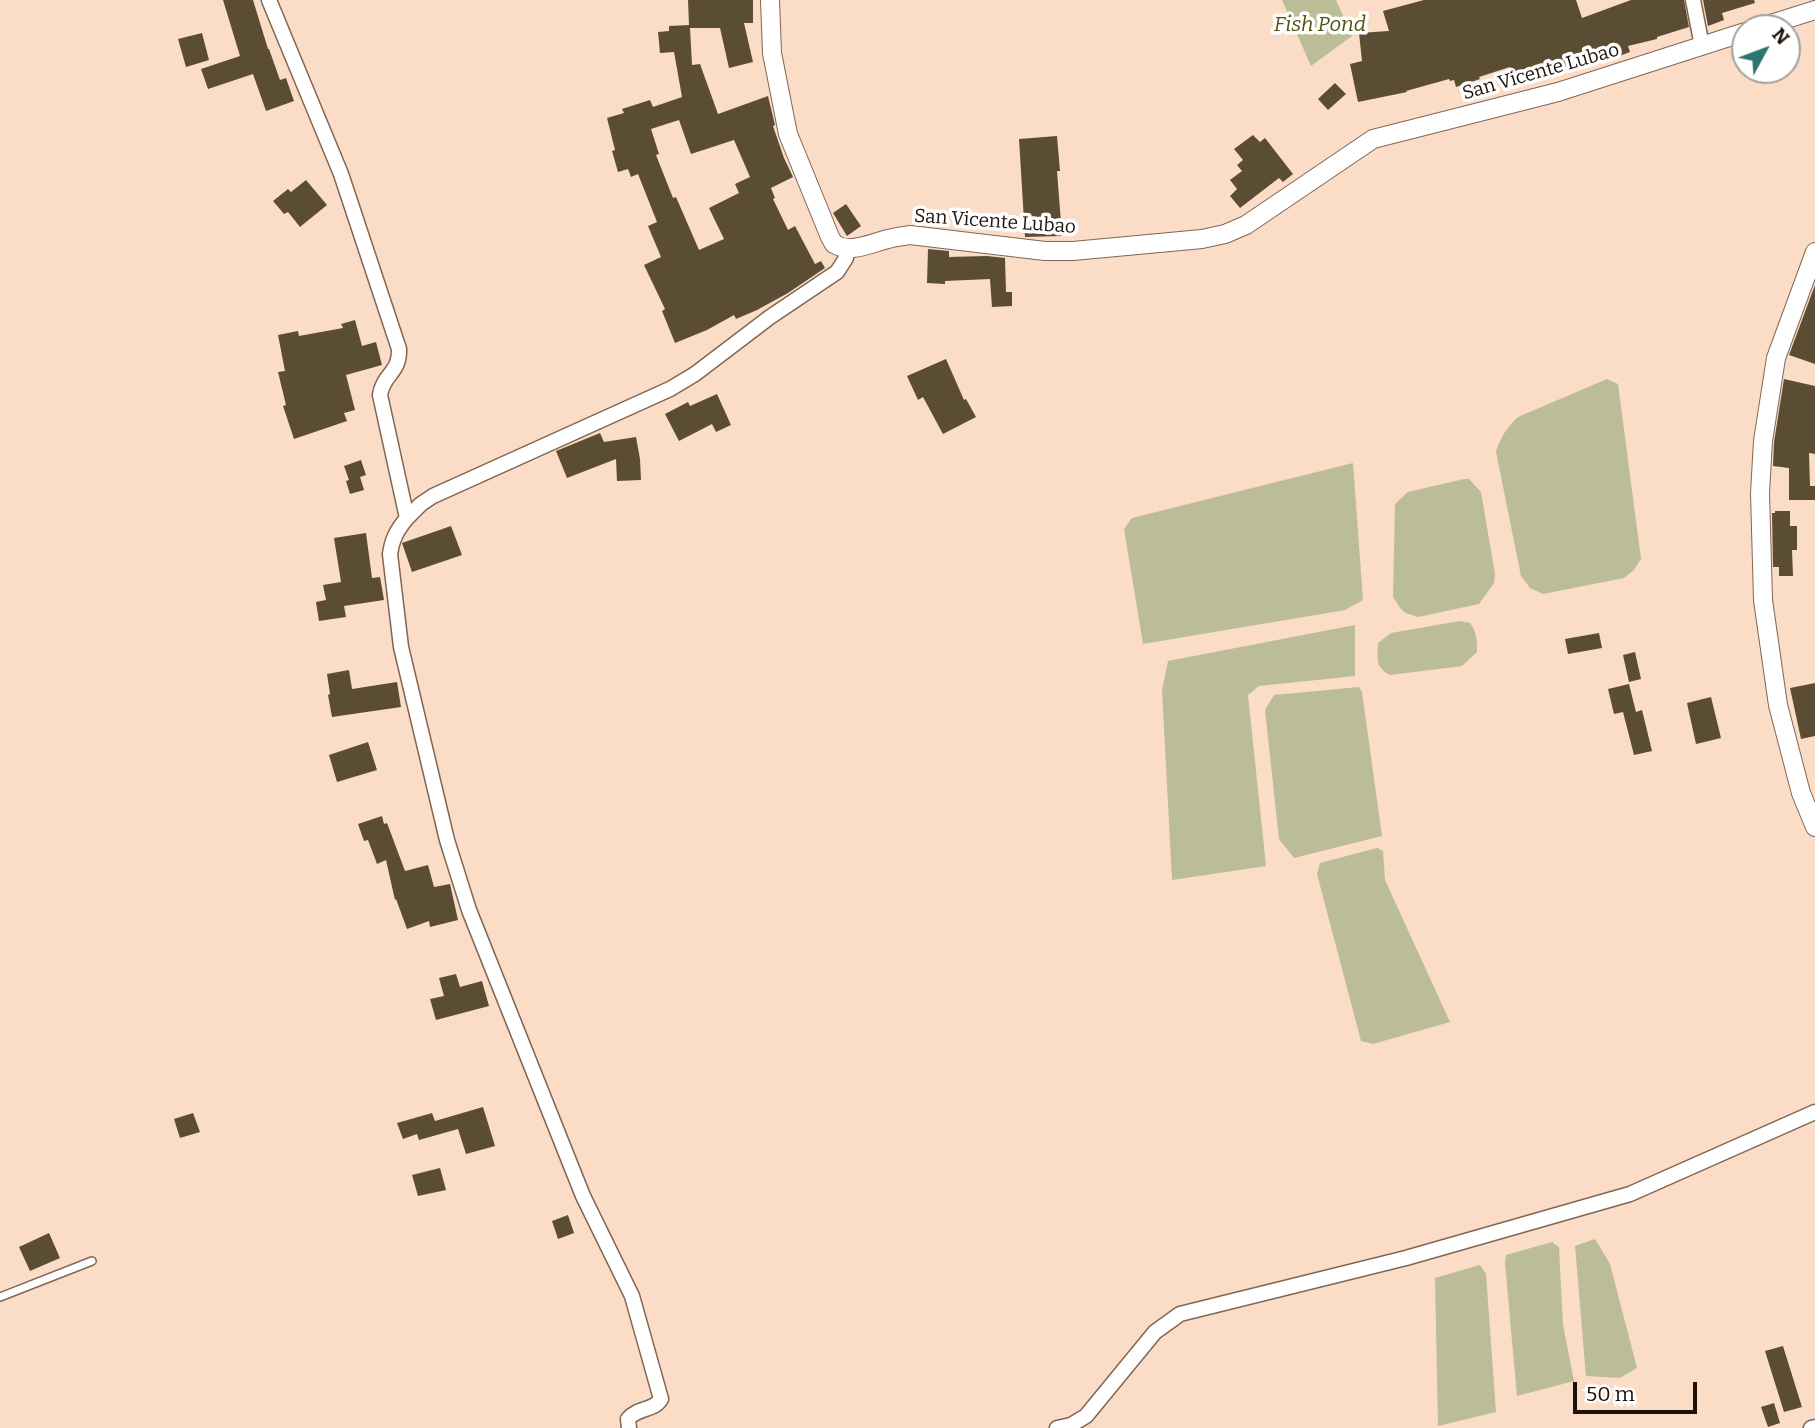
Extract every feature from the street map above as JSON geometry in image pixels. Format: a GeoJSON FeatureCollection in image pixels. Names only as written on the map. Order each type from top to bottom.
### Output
{"type":"FeatureCollection","features":[{"type":"Feature","properties":{"kind":"street"},"geometry":{"type":"LineString","coordinates":[[269,0],[341,174],[399,349],[399,360],[383,384],[380,395],[407,517]]}},
{"type":"Feature","properties":{"kind":"street"},"geometry":{"type":"LineString","coordinates":[[629,1428],[628,1419],[634,1412],[656,1405],[661,1399],[632,1296],[583,1196],[469,910],[447,840],[401,647],[390,554],[397,531],[407,517],[433,496],[670,389],[837,272],[846,258],[847,248],[838,247],[830,237],[788,134],[772,53],[770,0]]}},
{"type":"Feature","properties":{"kind":"street"},"geometry":{"type":"LineString","coordinates":[[1693,0],[1702,46]]}},
{"type":"Feature","properties":{"kind":"street","name":"San Vicente Lubao"},"geometry":{"type":"LineString","coordinates":[[847,248],[910,235],[1045,251],[1073,251],[1202,239],[1225,234],[1246,225],[1373,139],[1558,92],[1731,37]]}},
{"type":"Feature","properties":{"kind":"street"},"geometry":{"type":"LineString","coordinates":[[1815,251],[1776,358],[1763,441],[1760,493],[1763,600],[1778,705],[1801,793],[1815,827]]}},
{"type":"Feature","properties":{"kind":"street"},"geometry":{"type":"LineString","coordinates":[[1057,1428],[1071,1425],[1086,1416],[1155,1332],[1180,1314],[1406,1258],[1630,1194],[1815,1112]]}},
{"type":"Feature","properties":{"kind":"lane"},"geometry":{"type":"LineString","coordinates":[[0,1297],[92,1261]]}},
{"type":"Feature","properties":{"kind":"water","name":"Fish Pond"},"geometry":{"type":"Polygon","coordinates":[[[1282,0],[1336,0],[1352,36],[1311,66],[1282,0]]]}},
{"type":"Feature","properties":{"kind":"water"},"geometry":{"type":"Polygon","coordinates":[[[1607,379],[1618,384],[1641,559],[1634,570],[1624,578],[1543,594],[1530,588],[1521,576],[1496,452],[1504,433],[1518,417],[1607,379]]]}},
{"type":"Feature","properties":{"kind":"water"},"geometry":{"type":"Polygon","coordinates":[[[1353,463],[1363,600],[1345,610],[1143,644],[1124,529],[1132,518],[1353,463]]]}},
{"type":"Feature","properties":{"kind":"water"},"geometry":{"type":"Polygon","coordinates":[[[1469,479],[1481,492],[1495,574],[1494,583],[1479,604],[1418,617],[1406,613],[1393,597],[1395,504],[1408,492],[1469,479]]]}},
{"type":"Feature","properties":{"kind":"water"},"geometry":{"type":"Polygon","coordinates":[[[1460,621],[1470,623],[1477,644],[1477,652],[1462,666],[1390,675],[1379,665],[1378,643],[1391,633],[1460,621]]]}},
{"type":"Feature","properties":{"kind":"water"},"geometry":{"type":"Polygon","coordinates":[[[1355,625],[1355,676],[1259,686],[1248,695],[1266,866],[1172,880],[1162,690],[1168,661],[1355,625]]]}},
{"type":"Feature","properties":{"kind":"water"},"geometry":{"type":"Polygon","coordinates":[[[1359,687],[1362,692],[1382,836],[1294,858],[1279,839],[1265,710],[1274,695],[1359,687]]]}},
{"type":"Feature","properties":{"kind":"water"},"geometry":{"type":"Polygon","coordinates":[[[1377,848],[1383,851],[1385,880],[1450,1022],[1373,1044],[1361,1041],[1317,874],[1320,863],[1377,848]]]}},
{"type":"Feature","properties":{"kind":"water"},"geometry":{"type":"Polygon","coordinates":[[[1595,1239],[1610,1264],[1637,1368],[1620,1378],[1586,1376],[1575,1246],[1595,1239]]]}},
{"type":"Feature","properties":{"kind":"water"},"geometry":{"type":"Polygon","coordinates":[[[1552,1242],[1559,1247],[1563,1325],[1574,1381],[1517,1396],[1506,1255],[1552,1242]]]}},
{"type":"Feature","properties":{"kind":"water"},"geometry":{"type":"Polygon","coordinates":[[[1480,1265],[1486,1274],[1496,1412],[1438,1426],[1435,1278],[1480,1265]]]}},
{"type":"Feature","properties":{"kind":"building"},"geometry":{"type":"Polygon","coordinates":[[[223,0],[253,0],[280,80],[286,78],[294,101],[266,111],[253,74],[208,89],[201,69],[240,56],[223,0]]]}},
{"type":"Feature","properties":{"kind":"building"},"geometry":{"type":"Polygon","coordinates":[[[688,0],[753,0],[753,23],[744,23],[753,62],[729,68],[720,28],[690,28],[692,65],[700,64],[718,114],[768,96],[775,125],[773,126],[793,177],[771,188],[775,198],[773,199],[788,230],[795,226],[815,264],[821,261],[825,268],[757,310],[736,319],[734,315],[675,343],[662,311],[665,309],[644,265],[661,257],[648,226],[657,222],[638,174],[631,177],[628,169],[618,172],[607,118],[624,113],[622,109],[650,100],[653,107],[682,97],[674,52],[660,53],[658,32],[669,31],[669,26],[689,25],[688,0]],[[679,120],[651,129],[659,154],[656,155],[673,198],[676,197],[699,250],[724,239],[709,208],[739,193],[735,184],[750,177],[734,140],[691,154],[679,120]]]}},
{"type":"Feature","properties":{"kind":"building"},"geometry":{"type":"Polygon","coordinates":[[[1424,0],[1576,0],[1582,18],[1631,0],[1684,0],[1689,27],[1628,46],[1630,52],[1606,61],[1605,59],[1550,75],[1547,66],[1524,74],[1522,70],[1512,73],[1510,67],[1456,87],[1454,80],[1449,79],[1407,92],[1358,102],[1350,64],[1362,61],[1359,33],[1389,31],[1383,11],[1424,0]]]}},
{"type":"Feature","properties":{"kind":"building"},"geometry":{"type":"Polygon","coordinates":[[[1703,0],[1754,0],[1755,3],[1722,13],[1724,20],[1708,26],[1703,0]]]}},
{"type":"Feature","properties":{"kind":"building"},"geometry":{"type":"Polygon","coordinates":[[[202,33],[209,60],[186,67],[178,39],[202,33]]]}},
{"type":"Feature","properties":{"kind":"building"},"geometry":{"type":"Polygon","coordinates":[[[1335,83],[1346,94],[1328,110],[1318,99],[1335,83]]]}},
{"type":"Feature","properties":{"kind":"building"},"geometry":{"type":"Polygon","coordinates":[[[1253,135],[1260,142],[1265,138],[1293,174],[1283,182],[1279,178],[1240,208],[1230,196],[1237,189],[1230,180],[1242,171],[1237,165],[1243,160],[1234,149],[1253,135]]]}},
{"type":"Feature","properties":{"kind":"building"},"geometry":{"type":"Polygon","coordinates":[[[1057,136],[1062,236],[1025,237],[1019,139],[1057,136]]]}},
{"type":"Feature","properties":{"kind":"building"},"geometry":{"type":"Polygon","coordinates":[[[306,180],[327,205],[300,227],[288,212],[284,214],[273,201],[306,180]]]}},
{"type":"Feature","properties":{"kind":"building"},"geometry":{"type":"Polygon","coordinates":[[[846,204],[861,226],[847,236],[833,213],[846,204]]]}},
{"type":"Feature","properties":{"kind":"building"},"geometry":{"type":"Polygon","coordinates":[[[928,249],[949,251],[949,257],[1005,258],[1006,292],[1012,292],[1012,306],[992,307],[990,279],[945,281],[945,284],[927,283],[928,249]]]}},
{"type":"Feature","properties":{"kind":"building"},"geometry":{"type":"Polygon","coordinates":[[[1815,285],[1815,364],[1789,355],[1815,285]]]}},
{"type":"Feature","properties":{"kind":"building"},"geometry":{"type":"Polygon","coordinates":[[[355,320],[362,346],[376,342],[382,365],[346,375],[355,410],[344,413],[347,421],[294,439],[283,406],[286,405],[278,372],[285,371],[278,335],[298,331],[299,336],[343,328],[341,324],[355,320]]]}},
{"type":"Feature","properties":{"kind":"building"},"geometry":{"type":"Polygon","coordinates":[[[946,359],[964,400],[966,399],[976,417],[943,434],[923,397],[918,400],[907,376],[946,359]]]}},
{"type":"Feature","properties":{"kind":"building"},"geometry":{"type":"Polygon","coordinates":[[[1784,379],[1815,386],[1815,454],[1809,453],[1810,486],[1815,486],[1815,500],[1789,500],[1789,468],[1773,466],[1784,379]]]}},
{"type":"Feature","properties":{"kind":"building"},"geometry":{"type":"Polygon","coordinates":[[[717,394],[731,425],[716,432],[712,424],[679,441],[665,414],[688,402],[690,406],[717,394]]]}},
{"type":"Feature","properties":{"kind":"building"},"geometry":{"type":"Polygon","coordinates":[[[600,433],[604,442],[636,437],[641,480],[617,481],[616,459],[567,478],[556,451],[600,433]]]}},
{"type":"Feature","properties":{"kind":"building"},"geometry":{"type":"Polygon","coordinates":[[[361,460],[366,475],[360,477],[364,490],[350,494],[344,466],[361,460]]]}},
{"type":"Feature","properties":{"kind":"building"},"geometry":{"type":"Polygon","coordinates":[[[1790,511],[1790,526],[1797,526],[1797,550],[1792,550],[1793,576],[1779,576],[1779,567],[1773,567],[1772,513],[1790,511]]]}},
{"type":"Feature","properties":{"kind":"building"},"geometry":{"type":"Polygon","coordinates":[[[451,526],[462,555],[412,572],[402,543],[451,526]]]}},
{"type":"Feature","properties":{"kind":"building"},"geometry":{"type":"Polygon","coordinates":[[[366,533],[372,578],[380,577],[384,600],[344,606],[346,617],[319,621],[316,602],[326,600],[323,585],[341,582],[334,538],[366,533]]]}},
{"type":"Feature","properties":{"kind":"building"},"geometry":{"type":"Polygon","coordinates":[[[1599,633],[1602,648],[1568,654],[1565,639],[1599,633]]]}},
{"type":"Feature","properties":{"kind":"building"},"geometry":{"type":"Polygon","coordinates":[[[1635,652],[1641,679],[1629,682],[1623,655],[1635,652]]]}},
{"type":"Feature","properties":{"kind":"building"},"geometry":{"type":"Polygon","coordinates":[[[349,670],[352,689],[397,682],[401,707],[332,717],[327,674],[349,670]]]}},
{"type":"Feature","properties":{"kind":"building"},"geometry":{"type":"Polygon","coordinates":[[[1815,683],[1815,736],[1801,739],[1790,688],[1815,683]]]}},
{"type":"Feature","properties":{"kind":"building"},"geometry":{"type":"Polygon","coordinates":[[[1629,684],[1636,712],[1642,710],[1652,751],[1634,755],[1623,712],[1614,714],[1608,689],[1629,684]]]}},
{"type":"Feature","properties":{"kind":"building"},"geometry":{"type":"Polygon","coordinates":[[[1711,697],[1721,738],[1696,744],[1687,703],[1711,697]]]}},
{"type":"Feature","properties":{"kind":"building"},"geometry":{"type":"Polygon","coordinates":[[[368,742],[377,770],[337,782],[329,755],[368,742]]]}},
{"type":"Feature","properties":{"kind":"building"},"geometry":{"type":"Polygon","coordinates":[[[382,816],[405,871],[428,865],[434,887],[450,884],[458,920],[430,927],[429,921],[407,929],[395,900],[386,860],[377,864],[368,840],[364,841],[358,824],[382,816]]]}},
{"type":"Feature","properties":{"kind":"building"},"geometry":{"type":"Polygon","coordinates":[[[456,974],[460,987],[482,981],[489,1006],[436,1020],[430,999],[444,996],[439,978],[456,974]]]}},
{"type":"Feature","properties":{"kind":"building"},"geometry":{"type":"Polygon","coordinates":[[[483,1107],[495,1146],[466,1154],[458,1129],[419,1140],[417,1134],[403,1139],[397,1123],[432,1113],[435,1121],[483,1107]]]}},
{"type":"Feature","properties":{"kind":"building"},"geometry":{"type":"Polygon","coordinates":[[[193,1113],[200,1132],[180,1138],[174,1119],[193,1113]]]}},
{"type":"Feature","properties":{"kind":"building"},"geometry":{"type":"Polygon","coordinates":[[[440,1168],[446,1190],[418,1196],[412,1175],[440,1168]]]}},
{"type":"Feature","properties":{"kind":"building"},"geometry":{"type":"Polygon","coordinates":[[[568,1215],[574,1233],[558,1239],[552,1221],[568,1215]]]}},
{"type":"Feature","properties":{"kind":"building"},"geometry":{"type":"Polygon","coordinates":[[[49,1233],[60,1258],[30,1271],[19,1247],[49,1233]]]}},
{"type":"Feature","properties":{"kind":"building"},"geometry":{"type":"Polygon","coordinates":[[[1783,1346],[1802,1407],[1784,1412],[1765,1351],[1783,1346]]]}},
{"type":"Feature","properties":{"kind":"building"},"geometry":{"type":"Polygon","coordinates":[[[1774,1403],[1780,1423],[1768,1427],[1761,1407],[1774,1403]]]}}]}
